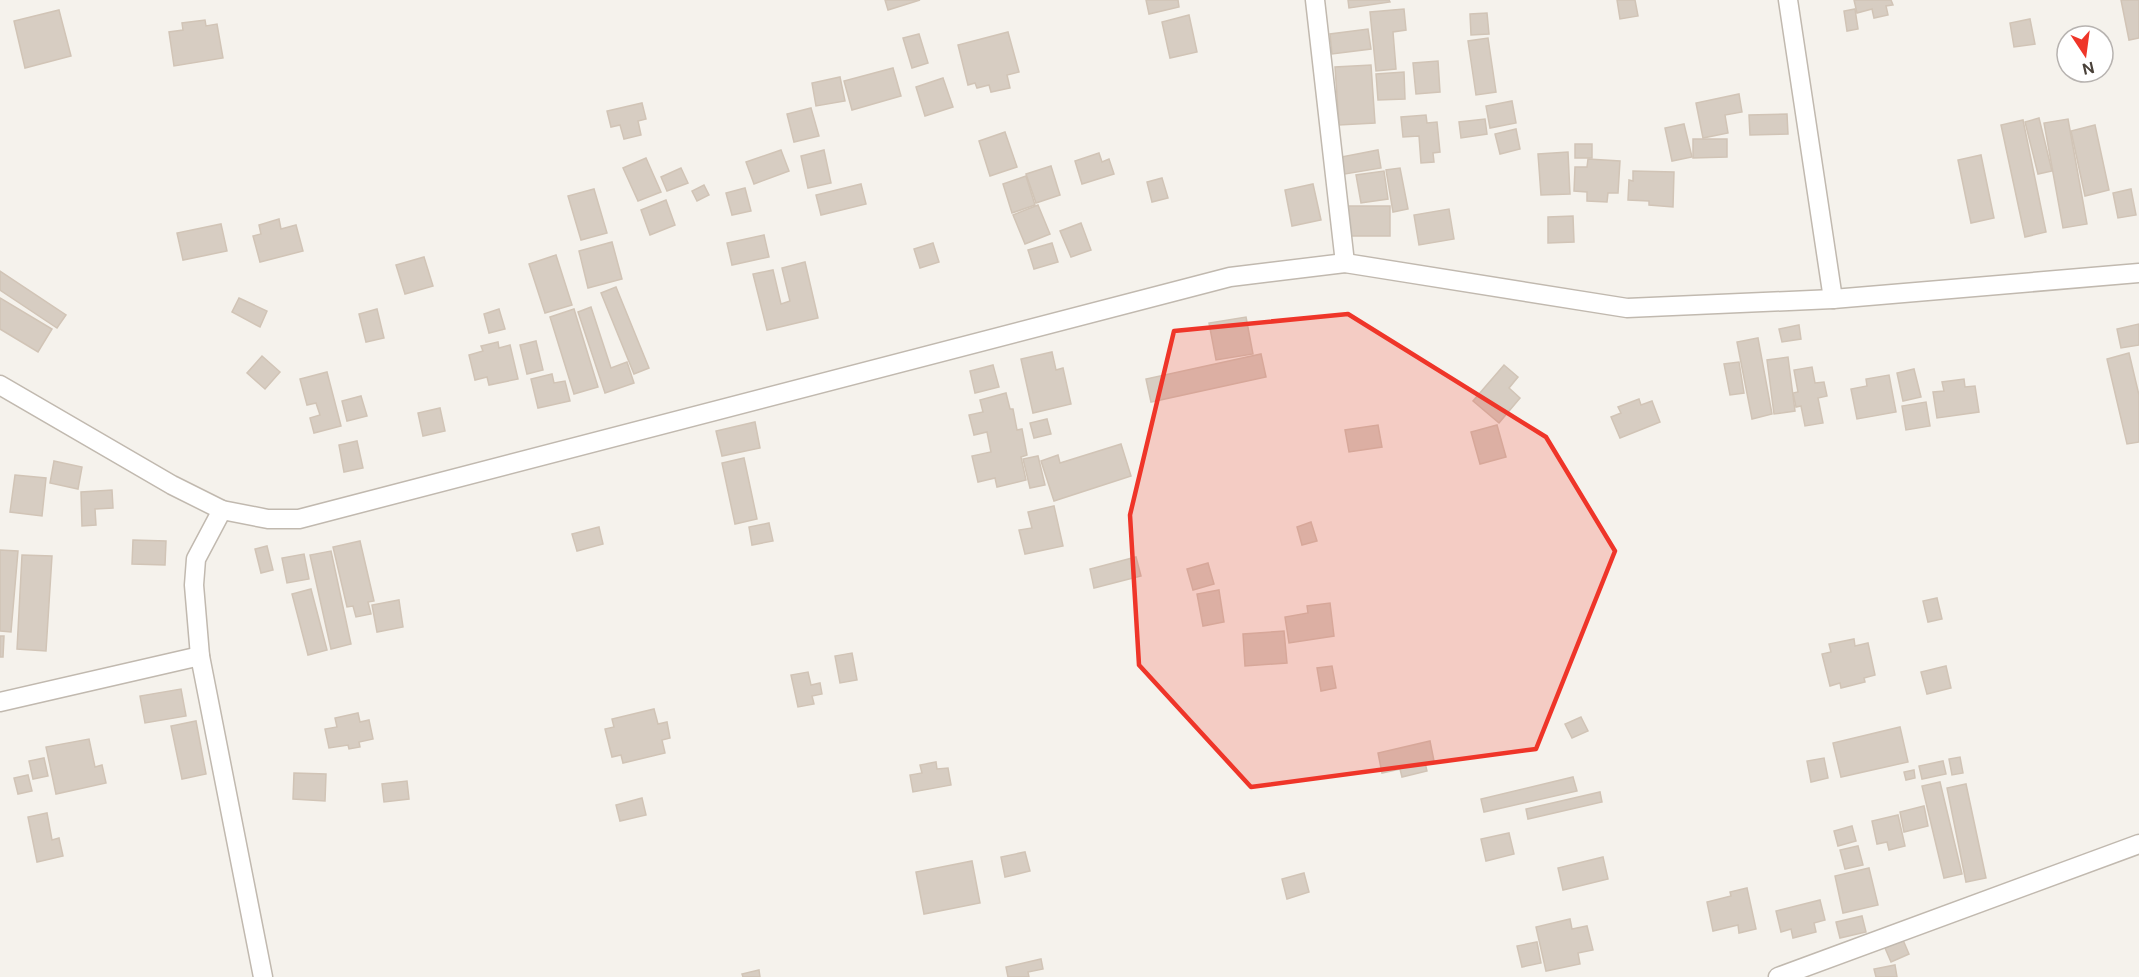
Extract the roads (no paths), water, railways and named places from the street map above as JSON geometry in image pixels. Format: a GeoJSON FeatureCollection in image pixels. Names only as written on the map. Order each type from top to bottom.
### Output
{"type":"FeatureCollection","features":[{"type":"Feature","properties":{"kind":"street"},"geometry":{"type":"LineString","coordinates":[[1315,0],[1345,263]]}},
{"type":"Feature","properties":{"kind":"street"},"geometry":{"type":"LineString","coordinates":[[1788,0],[1833,299]]}},
{"type":"Feature","properties":{"kind":"street"},"geometry":{"type":"LineString","coordinates":[[0,385],[172,485],[222,510],[268,519],[299,519],[1230,277],[1345,263],[1627,308],[1833,299],[2139,273]]}},
{"type":"Feature","properties":{"kind":"street"},"geometry":{"type":"LineString","coordinates":[[222,510],[195,559],[194,585],[200,656],[263,977]]}},
{"type":"Feature","properties":{"kind":"street"},"geometry":{"type":"LineString","coordinates":[[0,702],[200,656]]}},
{"type":"Feature","properties":{"kind":"street"},"geometry":{"type":"LineString","coordinates":[[1778,977],[2139,844]]}}]}
